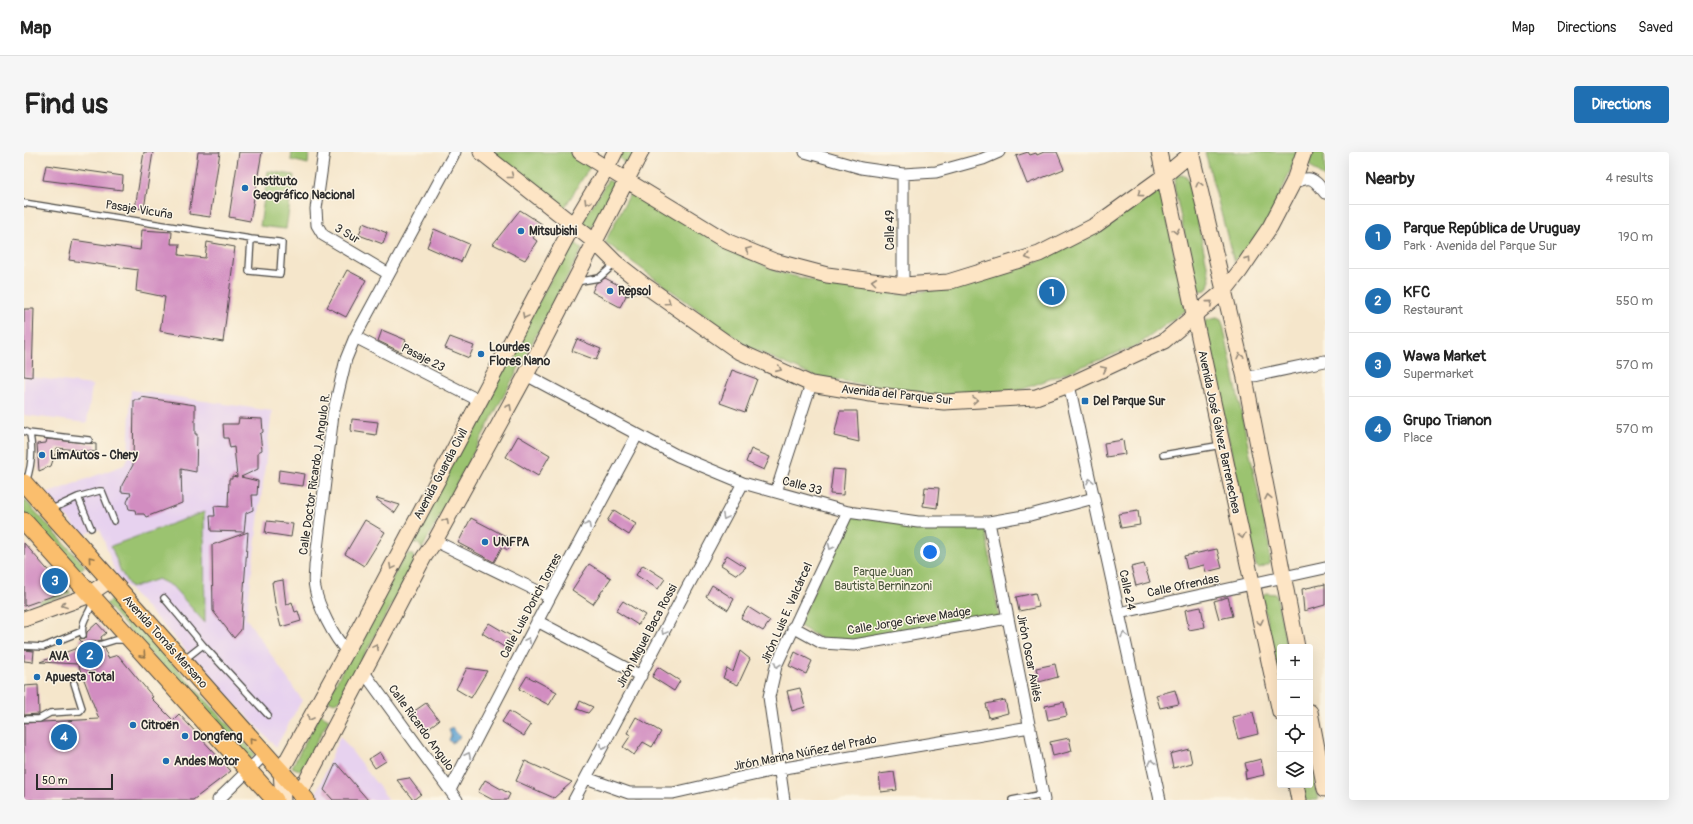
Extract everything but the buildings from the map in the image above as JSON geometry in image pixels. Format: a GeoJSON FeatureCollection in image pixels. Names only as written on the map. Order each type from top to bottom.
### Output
{"type":"FeatureCollection","features":[{"type":"Feature","properties":{"kind":"main road"},"geometry":{"type":"LineString","coordinates":[[481,152],[572,225]]}},
{"type":"Feature","properties":{"kind":"main road"},"geometry":{"type":"LineString","coordinates":[[303,796],[363,671],[424,557],[435,541],[526,375],[641,152]]}},
{"type":"Feature","properties":{"kind":"main road","name":"Avenida José Gálvez Barrenechea"},"geometry":{"type":"LineString","coordinates":[[1159,152],[1277,698]]}},
{"type":"Feature","properties":{"kind":"main road"},"geometry":{"type":"LineString","coordinates":[[583,153],[611,157],[627,180],[726,241],[774,261],[827,275],[904,285],[948,282],[1039,254],[1096,225],[1164,176],[1192,152],[1245,378],[1296,644]]}},
{"type":"Feature","properties":{"kind":"main road","name":"Avenida del Parque Sur"},"geometry":{"type":"LineString","coordinates":[[572,225],[595,242],[616,263],[643,284],[738,351],[811,384],[877,395],[944,402],[1036,397],[1069,385],[1164,341],[1225,290],[1270,227],[1293,182],[1304,152]]}},
{"type":"Feature","properties":{"kind":"main road","name":"Avenida Guardia Civil"},"geometry":{"type":"LineString","coordinates":[[281,771],[347,651],[572,225],[611,157]]}},
{"type":"Feature","properties":{"kind":"main road","name":"Avenida Tomás Marsano"},"geometry":{"type":"LineString","coordinates":[[25,484],[303,796]]}},
{"type":"Feature","properties":{"kind":"main road","name":"Avenida Tomás Marsano"},"geometry":{"type":"LineString","coordinates":[[24,521],[275,800]]}},
{"type":"Feature","properties":{"kind":"main road"},"geometry":{"type":"LineString","coordinates":[[402,547],[410,545],[415,547],[422,552],[424,557]]}},
{"type":"Feature","properties":{"kind":"main road"},"geometry":{"type":"LineString","coordinates":[[24,619],[91,597],[110,580]]}},
{"type":"Feature","properties":{"kind":"main road"},"geometry":{"type":"LineString","coordinates":[[324,694],[324,706],[329,710],[339,710],[348,701]]}},
{"type":"Feature","properties":{"kind":"main road"},"geometry":{"type":"LineString","coordinates":[[1311,716],[1325,789]]}},
{"type":"Feature","properties":{"kind":"main road"},"geometry":{"type":"LineString","coordinates":[[281,771],[283,800]]}},
{"type":"Feature","properties":{"kind":"main road"},"geometry":{"type":"LineString","coordinates":[[1297,788],[1299,800]]}},
{"type":"Feature","properties":{"kind":"street","name":"3 Sur"},"geometry":{"type":"LineString","coordinates":[[324,152],[316,210],[317,225],[323,235],[389,274]]}},
{"type":"Feature","properties":{"kind":"street","name":"Calle Doctor Ricardo J. Angulo R."},"geometry":{"type":"LineString","coordinates":[[347,651],[340,644],[328,623],[315,588],[315,566],[333,414],[346,359],[355,337],[455,152]]}},
{"type":"Feature","properties":{"kind":"street"},"geometry":{"type":"LineString","coordinates":[[805,152],[861,168],[903,174],[936,172],[983,159],[999,152]]}},
{"type":"Feature","properties":{"kind":"street","name":"Calle 49"},"geometry":{"type":"LineString","coordinates":[[903,174],[904,285]]}},
{"type":"Feature","properties":{"kind":"street"},"geometry":{"type":"LineString","coordinates":[[1293,182],[1310,178],[1325,193]]}},
{"type":"Feature","properties":{"kind":"street","name":"Pasaje 23"},"geometry":{"type":"LineString","coordinates":[[355,337],[480,401]]}},
{"type":"Feature","properties":{"kind":"street"},"geometry":{"type":"LineString","coordinates":[[1245,378],[1325,361]]}},
{"type":"Feature","properties":{"kind":"street","name":"Calle 33"},"geometry":{"type":"LineString","coordinates":[[526,375],[678,456],[743,483],[848,512],[918,522],[988,522],[1030,515],[1094,498]]}},
{"type":"Feature","properties":{"kind":"street"},"geometry":{"type":"LineString","coordinates":[[776,492],[811,384]]}},
{"type":"Feature","properties":{"kind":"street","name":"Calle 24"},"geometry":{"type":"LineString","coordinates":[[1069,385],[1160,800]]}},
{"type":"Feature","properties":{"kind":"street","name":"Calle Luis Dorich Torres"},"geometry":{"type":"LineString","coordinates":[[450,790],[537,621],[637,435]]}},
{"type":"Feature","properties":{"kind":"street","name":"Jirón Miguel Baca Rossi"},"geometry":{"type":"LineString","coordinates":[[574,800],[743,483]]}},
{"type":"Feature","properties":{"kind":"street","name":"Jirón Luis E. Valcárcel"},"geometry":{"type":"LineString","coordinates":[[784,800],[769,697],[776,666],[848,512]]}},
{"type":"Feature","properties":{"kind":"street","name":"Jirón Oscar Avilés"},"geometry":{"type":"LineString","coordinates":[[988,522],[1044,797]]}},
{"type":"Feature","properties":{"kind":"street"},"geometry":{"type":"LineString","coordinates":[[435,541],[550,597]]}},
{"type":"Feature","properties":{"kind":"street","name":"Calle Ofrendas"},"geometry":{"type":"LineString","coordinates":[[1119,613],[1325,568]]}},
{"type":"Feature","properties":{"kind":"street","name":"Calle Jorge Grieve Madge"},"geometry":{"type":"LineString","coordinates":[[793,627],[822,643],[854,645],[1008,618]]}},
{"type":"Feature","properties":{"kind":"street"},"geometry":{"type":"LineString","coordinates":[[537,621],[641,676]]}},
{"type":"Feature","properties":{"kind":"street","name":"Calle Ricardo Angulo"},"geometry":{"type":"LineString","coordinates":[[363,671],[457,800]]}},
{"type":"Feature","properties":{"kind":"street","name":"Jirón Marina Núñez del Prado"},"geometry":{"type":"LineString","coordinates":[[586,778],[629,793],[673,793],[779,768],[1030,727]]}},
{"type":"Feature","properties":{"kind":"street"},"geometry":{"type":"LineString","coordinates":[[218,800],[264,754]]}},
{"type":"Feature","properties":{"kind":"lane","name":"Pasaje Vicuña"},"geometry":{"type":"LineString","coordinates":[[24,203],[251,239],[279,242],[282,243],[280,274],[249,271],[251,239]]}},
{"type":"Feature","properties":{"kind":"lane"},"geometry":{"type":"LineString","coordinates":[[574,283],[599,278],[616,263]]}},
{"type":"Feature","properties":{"kind":"lane"},"geometry":{"type":"LineString","coordinates":[[628,292],[643,284]]}},
{"type":"Feature","properties":{"kind":"lane"},"geometry":{"type":"LineString","coordinates":[[26,432],[89,440]]}},
{"type":"Feature","properties":{"kind":"lane"},"geometry":{"type":"LineString","coordinates":[[25,484],[31,465],[31,442],[26,432]]}},
{"type":"Feature","properties":{"kind":"lane"},"geometry":{"type":"LineString","coordinates":[[1163,455],[1222,445]]}},
{"type":"Feature","properties":{"kind":"lane"},"geometry":{"type":"LineString","coordinates":[[49,510],[78,497],[99,490],[102,491],[114,521]]}},
{"type":"Feature","properties":{"kind":"lane"},"geometry":{"type":"LineString","coordinates":[[78,497],[91,528]]}},
{"type":"Feature","properties":{"kind":"lane"},"geometry":{"type":"LineString","coordinates":[[24,646],[43,647],[83,633],[83,622],[92,607],[91,597]]}},
{"type":"Feature","properties":{"kind":"lane"},"geometry":{"type":"LineString","coordinates":[[164,598],[203,645],[268,715]]}},
{"type":"Feature","properties":{"kind":"lane"},"geometry":{"type":"LineString","coordinates":[[93,645],[99,645],[115,640],[130,640]]}},
{"type":"Feature","properties":{"kind":"lane"},"geometry":{"type":"LineString","coordinates":[[183,661],[203,645]]}},
{"type":"Feature","properties":{"kind":"lane"},"geometry":{"type":"LineString","coordinates":[[24,719],[39,719],[50,713],[80,711],[82,708],[74,683]]}},
{"type":"Feature","properties":{"kind":"lane"},"geometry":{"type":"LineString","coordinates":[[1012,800],[1044,797]]}},
{"type":"Feature","properties":{"kind":"shaded area"},"geometry":{"type":"Polygon","coordinates":[[[24,376],[92,385],[87,423],[24,415],[24,376]]]}},
{"type":"Feature","properties":{"kind":"shaded area"},"geometry":{"type":"Polygon","coordinates":[[[131,390],[272,411],[246,618],[302,700],[276,747],[116,575],[100,529],[83,535],[46,494],[124,465],[128,459],[131,390]]]}},
{"type":"Feature","properties":{"kind":"shaded area"},"geometry":{"type":"Polygon","coordinates":[[[340,736],[389,800],[321,800],[316,794],[340,736]]]}},
{"type":"Feature","properties":{"kind":"green space"},"geometry":{"type":"Polygon","coordinates":[[[292,152],[309,152],[308,164],[291,160],[292,152]]]}},
{"type":"Feature","properties":{"kind":"green space"},"geometry":{"type":"Polygon","coordinates":[[[491,152],[570,152],[591,165],[563,210],[491,152]]]}},
{"type":"Feature","properties":{"kind":"green space"},"geometry":{"type":"Polygon","coordinates":[[[621,152],[636,152],[630,161],[624,163],[619,157],[621,152]]]}},
{"type":"Feature","properties":{"kind":"green space"},"geometry":{"type":"Polygon","coordinates":[[[1205,152],[1298,152],[1272,215],[1247,249],[1234,262],[1205,152]]]}},
{"type":"Feature","properties":{"kind":"green space"},"geometry":{"type":"Polygon","coordinates":[[[1313,152],[1324,152],[1325,179],[1309,165],[1313,152]]]}},
{"type":"Feature","properties":{"kind":"green space"},"geometry":{"type":"Polygon","coordinates":[[[268,171],[294,175],[286,229],[260,226],[268,171]]]}},
{"type":"Feature","properties":{"kind":"green space"},"geometry":{"type":"Polygon","coordinates":[[[1182,175],[1187,177],[1189,181],[1210,279],[1206,290],[1200,291],[1196,287],[1174,186],[1176,176],[1182,175]]]}},
{"type":"Feature","properties":{"kind":"green space"},"geometry":{"type":"Polygon","coordinates":[[[608,180],[617,185],[590,229],[581,224],[608,180]]]}},
{"type":"Feature","properties":{"kind":"green space"},"geometry":{"type":"Polygon","coordinates":[[[1161,188],[1186,310],[1138,345],[1021,390],[936,397],[814,376],[750,348],[605,242],[632,190],[731,249],[778,272],[830,285],[899,294],[943,289],[1029,265],[1086,238],[1161,188]]]}},
{"type":"Feature","properties":{"kind":"green space"},"geometry":{"type":"Polygon","coordinates":[[[572,240],[582,249],[422,549],[419,544],[410,542],[572,240]]]}},
{"type":"Feature","properties":{"kind":"green space"},"geometry":{"type":"Polygon","coordinates":[[[1217,318],[1221,320],[1223,325],[1269,544],[1269,564],[1259,568],[1256,566],[1205,331],[1204,324],[1206,320],[1217,318]]]}},
{"type":"Feature","properties":{"kind":"green space"},"geometry":{"type":"Polygon","coordinates":[[[24,499],[85,566],[78,572],[24,513],[24,499]]]}},
{"type":"Feature","properties":{"kind":"green space"},"geometry":{"type":"Polygon","coordinates":[[[204,512],[205,623],[172,586],[158,579],[131,588],[121,572],[111,546],[204,512]]]}},
{"type":"Feature","properties":{"kind":"green space","name":"Parque Juan Bautista Berninzoni"},"geometry":{"type":"Polygon","coordinates":[[[849,515],[985,526],[999,617],[854,641],[823,640],[798,625],[849,515]]]}},
{"type":"Feature","properties":{"kind":"green space"},"geometry":{"type":"Polygon","coordinates":[[[408,554],[413,555],[414,564],[339,701],[335,703],[329,701],[329,695],[403,559],[408,554]]]}},
{"type":"Feature","properties":{"kind":"green space"},"geometry":{"type":"Polygon","coordinates":[[[67,589],[71,593],[40,604],[39,601],[66,591],[67,589]]]}},
{"type":"Feature","properties":{"kind":"green space"},"geometry":{"type":"Polygon","coordinates":[[[1266,593],[1276,594],[1286,644],[1277,644],[1277,672],[1262,597],[1266,593]]]}},
{"type":"Feature","properties":{"kind":"green space"},"geometry":{"type":"Polygon","coordinates":[[[113,598],[255,754],[247,762],[106,604],[113,598]]]}},
{"type":"Feature","properties":{"kind":"green space"},"geometry":{"type":"Polygon","coordinates":[[[320,714],[329,719],[301,771],[292,767],[320,714]]]}},
{"type":"Feature","properties":{"kind":"green space"},"geometry":{"type":"Polygon","coordinates":[[[1313,774],[1318,800],[1303,800],[1301,788],[1313,788],[1313,774]]]}},
{"type":"Feature","properties":{"kind":"water"},"geometry":{"type":"Polygon","coordinates":[[[452,727],[460,737],[452,743],[449,740],[451,735],[449,730],[452,727]]]}},
{"type":"Feature","properties":{"kind":"place","name":"Instituto Geográfico Nacional"},"geometry":{"type":"Point","coordinates":[245,188]}},
{"type":"Feature","properties":{"kind":"place","name":"Mitsubishi"},"geometry":{"type":"Point","coordinates":[521,231]}},
{"type":"Feature","properties":{"kind":"place","name":"Repsol"},"geometry":{"type":"Point","coordinates":[610,291]}},
{"type":"Feature","properties":{"kind":"place","name":"Parque República de Uruguay"},"geometry":{"type":"Point","coordinates":[1052,292]}},
{"type":"Feature","properties":{"kind":"place","name":"Lourdes Flores Nano"},"geometry":{"type":"Point","coordinates":[481,354]}},
{"type":"Feature","properties":{"kind":"place","name":"Del Parque Sur"},"geometry":{"type":"Point","coordinates":[1085,401]}},
{"type":"Feature","properties":{"kind":"place","name":"LimAutos - Chery"},"geometry":{"type":"Point","coordinates":[42,455]}},
{"type":"Feature","properties":{"kind":"place","name":"UNFPA"},"geometry":{"type":"Point","coordinates":[485,542]}},
{"type":"Feature","properties":{"kind":"place","name":"Wawa Market"},"geometry":{"type":"Point","coordinates":[55,581]}},
{"type":"Feature","properties":{"kind":"place","name":"AVA"},"geometry":{"type":"Point","coordinates":[59,642]}},
{"type":"Feature","properties":{"kind":"place","name":"KFC"},"geometry":{"type":"Point","coordinates":[90,655]}},
{"type":"Feature","properties":{"kind":"place","name":"Apuesta Total"},"geometry":{"type":"Point","coordinates":[37,677]}},
{"type":"Feature","properties":{"kind":"place","name":"Citroën"},"geometry":{"type":"Point","coordinates":[133,725]}},
{"type":"Feature","properties":{"kind":"place","name":"Dongfeng"},"geometry":{"type":"Point","coordinates":[185,736]}},
{"type":"Feature","properties":{"kind":"place","name":"Grupo Trianon"},"geometry":{"type":"Point","coordinates":[64,737]}},
{"type":"Feature","properties":{"kind":"place","name":"Andes Motor"},"geometry":{"type":"Point","coordinates":[166,761]}}]}
